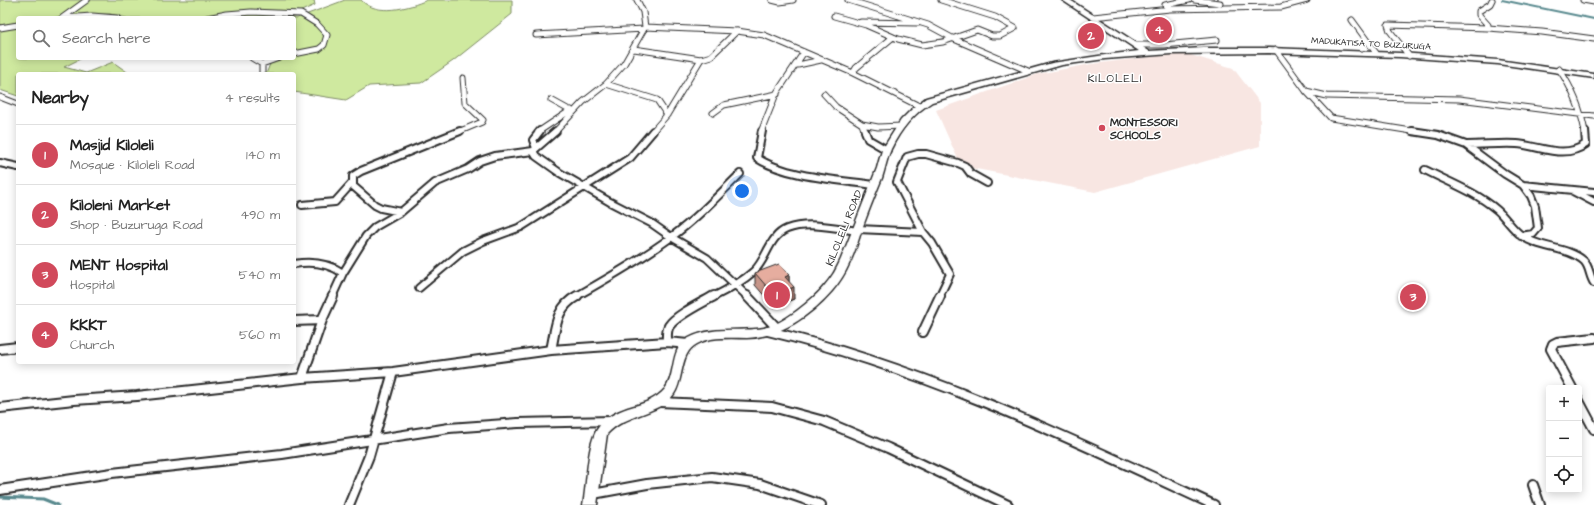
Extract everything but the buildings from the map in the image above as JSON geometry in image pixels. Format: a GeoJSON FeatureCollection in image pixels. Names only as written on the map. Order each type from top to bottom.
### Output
{"type":"FeatureCollection","features":[{"type":"Feature","properties":{"kind":"main road"},"geometry":{"type":"LineString","coordinates":[[1066,0],[1146,53]]}},
{"type":"Feature","properties":{"kind":"main road","name":"MADUKATISA TO BUZURUGA"},"geometry":{"type":"LineString","coordinates":[[1146,53],[1276,50],[1376,53],[1482,61],[1594,76]]}},
{"type":"Feature","properties":{"kind":"main road","name":"KILOLELI ROAD"},"geometry":{"type":"LineString","coordinates":[[773,330],[807,306],[836,279],[847,259],[886,150],[902,126],[920,106],[939,97],[1028,71],[1074,61],[1146,53]]}},
{"type":"Feature","properties":{"kind":"main road"},"geometry":{"type":"LineString","coordinates":[[590,505],[593,494],[602,431],[613,421],[658,402],[670,391],[683,349],[688,344],[698,339],[713,335],[773,330]]}},
{"type":"Feature","properties":{"kind":"street"},"geometry":{"type":"LineString","coordinates":[[66,16],[87,0]]}},
{"type":"Feature","properties":{"kind":"street"},"geometry":{"type":"LineString","coordinates":[[302,378],[322,320],[343,273],[366,236],[375,227],[401,212],[435,183],[468,169],[480,161],[495,156],[535,150],[551,136],[578,107],[606,84],[624,64],[645,28],[644,12],[637,0]]}},
{"type":"Feature","properties":{"kind":"street"},"geometry":{"type":"LineString","coordinates":[[772,0],[780,2],[794,0]]}},
{"type":"Feature","properties":{"kind":"street"},"geometry":{"type":"LineString","coordinates":[[848,0],[921,22],[954,39],[1028,71]]}},
{"type":"Feature","properties":{"kind":"street"},"geometry":{"type":"LineString","coordinates":[[834,16],[880,30],[893,37],[922,45],[954,39],[977,30],[990,36],[998,37],[1015,28],[995,17],[941,0]]}},
{"type":"Feature","properties":{"kind":"street"},"geometry":{"type":"LineString","coordinates":[[1144,12],[1156,7],[1189,0]]}},
{"type":"Feature","properties":{"kind":"street"},"geometry":{"type":"LineString","coordinates":[[1194,0],[1236,7]]}},
{"type":"Feature","properties":{"kind":"street"},"geometry":{"type":"LineString","coordinates":[[1278,0],[1285,6]]}},
{"type":"Feature","properties":{"kind":"street"},"geometry":{"type":"LineString","coordinates":[[1092,17],[1170,9],[1285,6],[1307,0]]}},
{"type":"Feature","properties":{"kind":"street"},"geometry":{"type":"LineString","coordinates":[[1583,0],[1594,2]]}},
{"type":"Feature","properties":{"kind":"street"},"geometry":{"type":"LineString","coordinates":[[1488,28],[1488,25],[1479,15],[1479,11],[1491,2]]}},
{"type":"Feature","properties":{"kind":"street"},"geometry":{"type":"LineString","coordinates":[[218,16],[251,12],[301,14],[317,24],[327,35],[324,45],[319,49],[296,54]]}},
{"type":"Feature","properties":{"kind":"street"},"geometry":{"type":"LineString","coordinates":[[1352,20],[1376,53]]}},
{"type":"Feature","properties":{"kind":"street"},"geometry":{"type":"LineString","coordinates":[[856,22],[870,21],[901,25],[921,22]]}},
{"type":"Feature","properties":{"kind":"street"},"geometry":{"type":"LineString","coordinates":[[0,28],[16,25]]}},
{"type":"Feature","properties":{"kind":"street"},"geometry":{"type":"LineString","coordinates":[[1409,56],[1390,31],[1388,25],[1488,28],[1542,32],[1594,39]]}},
{"type":"Feature","properties":{"kind":"street"},"geometry":{"type":"LineString","coordinates":[[536,35],[645,28],[737,31],[764,35],[853,74],[920,106]]}},
{"type":"Feature","properties":{"kind":"street"},"geometry":{"type":"LineString","coordinates":[[634,49],[701,59],[711,56],[737,31]]}},
{"type":"Feature","properties":{"kind":"street"},"geometry":{"type":"LineString","coordinates":[[853,74],[856,68],[893,37]]}},
{"type":"Feature","properties":{"kind":"street"},"geometry":{"type":"LineString","coordinates":[[1136,45],[1164,45],[1217,40]]}},
{"type":"Feature","properties":{"kind":"street"},"geometry":{"type":"LineString","coordinates":[[1276,50],[1306,91],[1328,116],[1334,119],[1438,135],[1466,145],[1523,186],[1531,196],[1535,206],[1538,228],[1533,234],[1521,236]]}},
{"type":"Feature","properties":{"kind":"street"},"geometry":{"type":"LineString","coordinates":[[804,52],[798,65],[779,88],[756,148],[757,158],[764,164],[781,169],[874,186]]}},
{"type":"Feature","properties":{"kind":"street"},"geometry":{"type":"LineString","coordinates":[[419,288],[463,251],[483,241],[521,227],[630,158],[639,150],[660,122],[667,116],[701,59]]}},
{"type":"Feature","properties":{"kind":"street"},"geometry":{"type":"LineString","coordinates":[[255,60],[262,64]]}},
{"type":"Feature","properties":{"kind":"street"},"geometry":{"type":"LineString","coordinates":[[262,64],[273,60]]}},
{"type":"Feature","properties":{"kind":"street"},"geometry":{"type":"LineString","coordinates":[[798,65],[821,60]]}},
{"type":"Feature","properties":{"kind":"street"},"geometry":{"type":"LineString","coordinates":[[262,64],[262,72]]}},
{"type":"Feature","properties":{"kind":"street"},"geometry":{"type":"LineString","coordinates":[[1466,145],[1524,145],[1570,152],[1581,149],[1586,144],[1587,134],[1568,82],[1558,70]]}},
{"type":"Feature","properties":{"kind":"street"},"geometry":{"type":"LineString","coordinates":[[302,205],[335,202],[352,182],[353,176],[361,171],[482,122],[483,120],[465,103],[462,78]]}},
{"type":"Feature","properties":{"kind":"street"},"geometry":{"type":"LineString","coordinates":[[606,84],[657,100],[660,102],[667,116]]}},
{"type":"Feature","properties":{"kind":"street"},"geometry":{"type":"LineString","coordinates":[[1306,91],[1327,96],[1459,99],[1514,104],[1594,116]]}},
{"type":"Feature","properties":{"kind":"street"},"geometry":{"type":"LineString","coordinates":[[713,113],[724,105],[777,94]]}},
{"type":"Feature","properties":{"kind":"street"},"geometry":{"type":"LineString","coordinates":[[824,94],[836,107],[862,124],[878,128],[902,126]]}},
{"type":"Feature","properties":{"kind":"street"},"geometry":{"type":"LineString","coordinates":[[0,97],[16,103]]}},
{"type":"Feature","properties":{"kind":"street"},"geometry":{"type":"LineString","coordinates":[[551,100],[571,111]]}},
{"type":"Feature","properties":{"kind":"street"},"geometry":{"type":"LineString","coordinates":[[578,107],[553,121],[535,135],[533,140],[536,156],[560,173],[585,186],[610,202],[651,223],[671,238],[707,258],[736,284],[773,330],[890,366],[943,386],[1052,430],[1214,505]]}},
{"type":"Feature","properties":{"kind":"street"},"geometry":{"type":"LineString","coordinates":[[862,124],[868,139],[886,150]]}},
{"type":"Feature","properties":{"kind":"street"},"geometry":{"type":"LineString","coordinates":[[923,332],[950,274],[932,243],[923,232],[897,182],[907,158],[918,154],[926,154],[958,163],[965,166],[971,174],[987,184]]}},
{"type":"Feature","properties":{"kind":"street"},"geometry":{"type":"LineString","coordinates":[[0,163],[16,167]]}},
{"type":"Feature","properties":{"kind":"street"},"geometry":{"type":"LineString","coordinates":[[1426,170],[1488,204],[1499,212],[1521,236],[1558,249],[1583,260],[1589,268],[1591,280],[1594,283]]}},
{"type":"Feature","properties":{"kind":"street"},"geometry":{"type":"LineString","coordinates":[[551,350],[558,317],[562,308],[570,300],[626,268],[671,238],[706,208],[740,174]]}},
{"type":"Feature","properties":{"kind":"street"},"geometry":{"type":"LineString","coordinates":[[352,182],[356,189],[375,205],[381,208],[401,212]]}},
{"type":"Feature","properties":{"kind":"street"},"geometry":{"type":"LineString","coordinates":[[1523,186],[1594,192]]}},
{"type":"Feature","properties":{"kind":"street"},"geometry":{"type":"LineString","coordinates":[[1568,189],[1594,202]]}},
{"type":"Feature","properties":{"kind":"street"},"geometry":{"type":"LineString","coordinates":[[667,342],[666,333],[670,325],[691,309],[736,284],[755,270],[773,240],[785,230],[802,226],[857,230],[923,232]]}},
{"type":"Feature","properties":{"kind":"street"},"geometry":{"type":"LineString","coordinates":[[296,264],[313,262],[324,264],[335,267],[343,273]]}},
{"type":"Feature","properties":{"kind":"street"},"geometry":{"type":"LineString","coordinates":[[296,321],[322,320]]}},
{"type":"Feature","properties":{"kind":"street"},"geometry":{"type":"LineString","coordinates":[[1570,385],[1551,349],[1553,344],[1557,342],[1594,338]]}},
{"type":"Feature","properties":{"kind":"street"},"geometry":{"type":"LineString","coordinates":[[0,408],[74,400],[137,396],[302,378],[392,372],[551,350],[667,342],[688,344]]}},
{"type":"Feature","properties":{"kind":"street"},"geometry":{"type":"LineString","coordinates":[[0,349],[16,347]]}},
{"type":"Feature","properties":{"kind":"street"},"geometry":{"type":"LineString","coordinates":[[349,505],[359,486],[375,440],[392,372]]}},
{"type":"Feature","properties":{"kind":"street"},"geometry":{"type":"LineString","coordinates":[[658,402],[772,408],[797,412],[824,421],[888,448],[1008,505]]}},
{"type":"Feature","properties":{"kind":"street"},"geometry":{"type":"LineString","coordinates":[[1582,407],[1594,429]]}},
{"type":"Feature","properties":{"kind":"street"},"geometry":{"type":"LineString","coordinates":[[0,490],[112,473],[282,454],[450,428],[510,423],[613,421]]}},
{"type":"Feature","properties":{"kind":"street"},"geometry":{"type":"LineString","coordinates":[[593,494],[647,484],[712,477],[760,484],[821,505]]}},
{"type":"Feature","properties":{"kind":"street"},"geometry":{"type":"LineString","coordinates":[[1533,485],[1540,505]]}},
{"type":"Feature","properties":{"kind":"shaded area","name":"MONTESSORI SCHOOLS"},"geometry":{"type":"Polygon","coordinates":[[[1184,53],[1233,68],[1260,103],[1260,146],[1095,192],[961,166],[936,110],[1038,74],[1091,64],[1184,53]]]}},
{"type":"Feature","properties":{"kind":"green space"},"geometry":{"type":"Polygon","coordinates":[[[0,0],[314,0],[315,5],[299,12],[225,16],[118,16],[110,14],[16,16],[16,23],[0,25],[0,0]]]}},
{"type":"Feature","properties":{"kind":"green space"},"geometry":{"type":"Polygon","coordinates":[[[345,0],[361,0],[368,5],[384,10],[411,6],[427,0],[512,0],[512,14],[453,61],[421,83],[369,86],[346,100],[296,92],[296,72],[267,72],[270,64],[264,60],[296,60],[297,18],[345,0]]]}},
{"type":"Feature","properties":{"kind":"green space"},"geometry":{"type":"Polygon","coordinates":[[[249,14],[273,16],[232,16],[249,14]]]}},
{"type":"Feature","properties":{"kind":"green space"},"geometry":{"type":"Polygon","coordinates":[[[16,27],[16,60],[78,60],[64,67],[82,72],[16,72],[16,95],[0,90],[0,29],[16,27]]]}},
{"type":"Feature","properties":{"kind":"green space"},"geometry":{"type":"Polygon","coordinates":[[[113,62],[127,72],[88,72],[113,62]]]}},
{"type":"Feature","properties":{"kind":"waterway"},"geometry":{"type":"LineString","coordinates":[[1502,0],[1594,19]]}},
{"type":"Feature","properties":{"kind":"waterway"},"geometry":{"type":"LineString","coordinates":[[0,497],[43,499],[58,505]]}},
{"type":"Feature","properties":{"kind":"place","name":"KKKT"},"geometry":{"type":"Point","coordinates":[1159,30]}},
{"type":"Feature","properties":{"kind":"place","name":"Kiloleni Market"},"geometry":{"type":"Point","coordinates":[1091,36]}},
{"type":"Feature","properties":{"kind":"place","name":"MONTESSORI SCHOOLS"},"geometry":{"type":"Point","coordinates":[1102,128]}},
{"type":"Feature","properties":{"kind":"place","name":"Masjid Kiloleli"},"geometry":{"type":"Point","coordinates":[777,295]}},
{"type":"Feature","properties":{"kind":"place","name":"MENT Hospital"},"geometry":{"type":"Point","coordinates":[1413,297]}},
{"type":"Feature","properties":{"kind":"district","name":"KILOLELI"},"geometry":{"type":"Point","coordinates":[1115,78]}}]}
